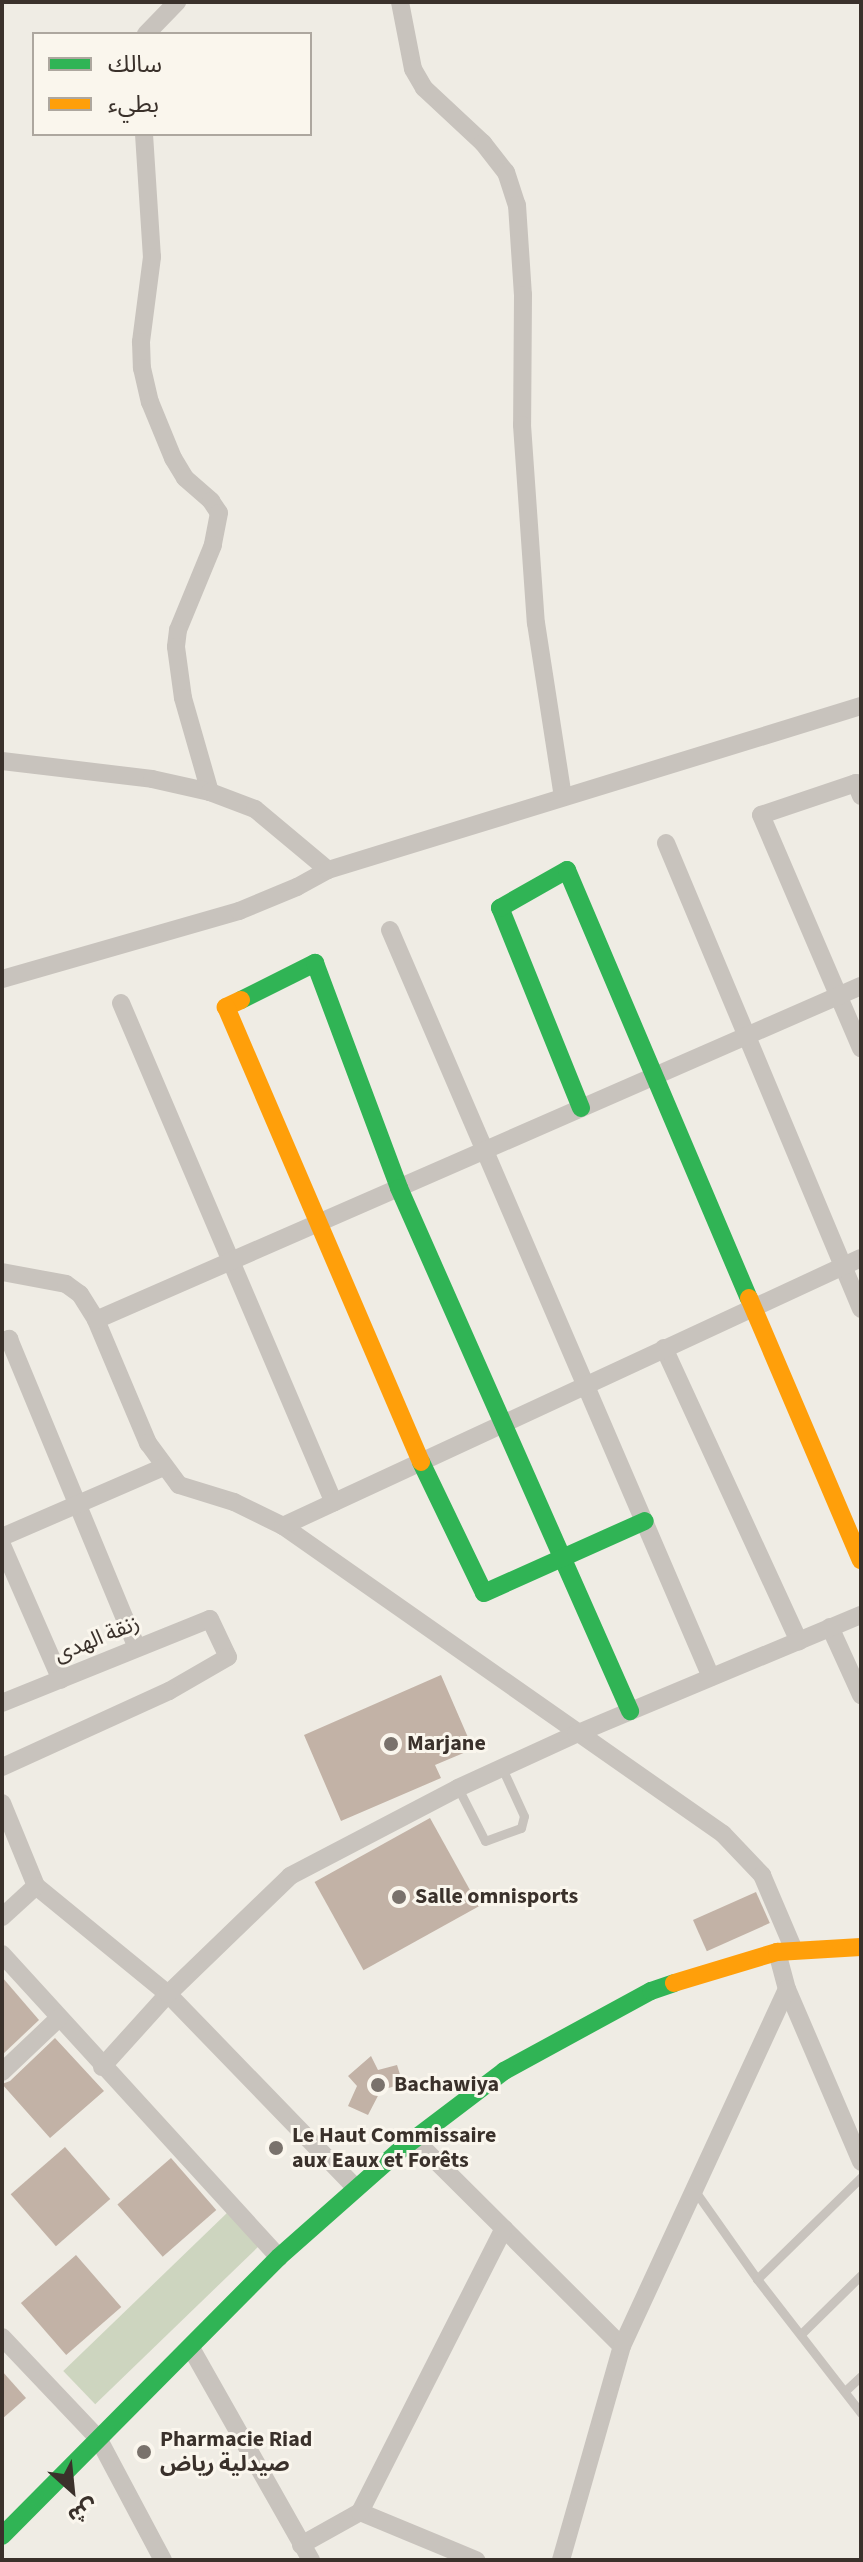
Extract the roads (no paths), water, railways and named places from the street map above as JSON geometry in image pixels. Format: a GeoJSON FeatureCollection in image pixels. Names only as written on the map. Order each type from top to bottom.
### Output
{"type":"FeatureCollection","features":[{"type":"Feature","properties":{"kind":"street"},"geometry":{"type":"LineString","coordinates":[[148,32],[177,2]]}},
{"type":"Feature","properties":{"kind":"street"},"geometry":{"type":"LineString","coordinates":[[400,2],[413,69],[424,88],[483,143],[506,172],[517,205],[523,295],[522,425],[534,592],[563,797]]}},
{"type":"Feature","properties":{"kind":"street"},"geometry":{"type":"LineString","coordinates":[[144,136],[152,257],[141,342],[142,368],[150,402],[173,458],[185,478],[211,501],[219,513],[213,545],[178,630],[176,647],[183,698],[210,792]]}},
{"type":"Feature","properties":{"kind":"street"},"geometry":{"type":"LineString","coordinates":[[2,979],[239,911],[297,887],[328,870],[861,706]]}},
{"type":"Feature","properties":{"kind":"street"},"geometry":{"type":"LineString","coordinates":[[2,761],[152,779],[210,792],[255,809],[328,870]]}},
{"type":"Feature","properties":{"kind":"street"},"geometry":{"type":"LineString","coordinates":[[861,796],[856,783],[761,815],[861,1048]]}},
{"type":"Feature","properties":{"kind":"street"},"geometry":{"type":"LineString","coordinates":[[666,843],[861,1309]]}},
{"type":"Feature","properties":{"kind":"street"},"geometry":{"type":"LineString","coordinates":[[581,1108],[500,908],[567,870],[751,1308],[861,1560]]}},
{"type":"Feature","properties":{"kind":"street"},"geometry":{"type":"LineString","coordinates":[[390,930],[711,1677]]}},
{"type":"Feature","properties":{"kind":"street"},"geometry":{"type":"LineString","coordinates":[[630,1711],[563,1559],[504,1423],[399,1188],[315,963],[226,1007],[421,1461],[484,1593],[563,1559],[645,1521]]}},
{"type":"Feature","properties":{"kind":"street"},"geometry":{"type":"LineString","coordinates":[[96,1320],[861,986]]}},
{"type":"Feature","properties":{"kind":"street"},"geometry":{"type":"LineString","coordinates":[[121,1003],[334,1503]]}},
{"type":"Feature","properties":{"kind":"street"},"geometry":{"type":"LineString","coordinates":[[283,1526],[861,1258]]}},
{"type":"Feature","properties":{"kind":"street"},"geometry":{"type":"LineString","coordinates":[[2,1272],[66,1284],[80,1294],[96,1320],[148,1443],[179,1485],[234,1502],[283,1526],[512,1685],[741,1850],[762,1875],[785,1951],[787,1989],[861,2162]]}},
{"type":"Feature","properties":{"kind":"street"},"geometry":{"type":"LineString","coordinates":[[2,1342],[9,1339],[137,1648]]}},
{"type":"Feature","properties":{"kind":"street"},"geometry":{"type":"LineString","coordinates":[[664,1348],[799,1641]]}},
{"type":"Feature","properties":{"kind":"street"},"geometry":{"type":"LineString","coordinates":[[2,1537],[164,1467]]}},
{"type":"Feature","properties":{"kind":"street"},"geometry":{"type":"LineString","coordinates":[[2,1545],[61,1680]]}},
{"type":"Feature","properties":{"kind":"street"},"geometry":{"type":"LineString","coordinates":[[102,2067],[168,1994],[290,1876],[458,1788],[576,1734],[861,1615]]}},
{"type":"Feature","properties":{"kind":"street","name":"زنقة الهدى"},"geometry":{"type":"LineString","coordinates":[[2,1703],[210,1619],[228,1657],[169,1691],[2,1767]]}},
{"type":"Feature","properties":{"kind":"street"},"geometry":{"type":"LineString","coordinates":[[830,1627],[861,1695]]}},
{"type":"Feature","properties":{"kind":"street"},"geometry":{"type":"LineString","coordinates":[[2,1803],[36,1886],[168,1994],[356,2188]]}},
{"type":"Feature","properties":{"kind":"street"},"geometry":{"type":"LineString","coordinates":[[2,1917],[36,1886]]}},
{"type":"Feature","properties":{"kind":"street"},"geometry":{"type":"LineString","coordinates":[[2,2536],[279,2257],[454,2106],[504,2071],[651,1991],[785,1951],[861,1947]]}},
{"type":"Feature","properties":{"kind":"street"},"geometry":{"type":"LineString","coordinates":[[2,1954],[102,2067],[252,2224],[279,2257]]}},
{"type":"Feature","properties":{"kind":"street"},"geometry":{"type":"LineString","coordinates":[[561,2560],[622,2346],[787,1989]]}},
{"type":"Feature","properties":{"kind":"street"},"geometry":{"type":"LineString","coordinates":[[2,2072],[59,2018]]}},
{"type":"Feature","properties":{"kind":"street"},"geometry":{"type":"LineString","coordinates":[[415,2140],[622,2346]]}},
{"type":"Feature","properties":{"kind":"street"},"geometry":{"type":"LineString","coordinates":[[191,2348],[306,2552],[360,2512],[504,2228]]}},
{"type":"Feature","properties":{"kind":"street"},"geometry":{"type":"LineString","coordinates":[[2,2337],[98,2438],[163,2560]]}},
{"type":"Feature","properties":{"kind":"street"},"geometry":{"type":"LineString","coordinates":[[2,2510],[17,2524]]}},
{"type":"Feature","properties":{"kind":"street"},"geometry":{"type":"LineString","coordinates":[[360,2512],[476,2560]]}},
{"type":"Feature","properties":{"kind":"lane"},"geometry":{"type":"LineString","coordinates":[[458,1788],[481,1838],[491,1841],[521,1828],[524,1816],[502,1768]]}},
{"type":"Feature","properties":{"kind":"lane"},"geometry":{"type":"LineString","coordinates":[[757,2279],[861,2177]]}},
{"type":"Feature","properties":{"kind":"lane"},"geometry":{"type":"LineString","coordinates":[[693,2188],[757,2279],[861,2413]]}},
{"type":"Feature","properties":{"kind":"lane"},"geometry":{"type":"LineString","coordinates":[[801,2334],[861,2275]]}},
{"type":"Feature","properties":{"kind":"lane"},"geometry":{"type":"LineString","coordinates":[[845,2391],[861,2376]]}},
{"type":"Feature","properties":{"kind":"place","name":"Marjane"},"geometry":{"type":"Point","coordinates":[391,1744]}},
{"type":"Feature","properties":{"kind":"place","name":"Salle omnisports"},"geometry":{"type":"Point","coordinates":[399,1897]}},
{"type":"Feature","properties":{"kind":"place","name":"Bachawiya"},"geometry":{"type":"Point","coordinates":[378,2085]}},
{"type":"Feature","properties":{"kind":"place","name":"Le Haut Commissaire aux Eaux et Forêts"},"geometry":{"type":"Point","coordinates":[276,2148]}},
{"type":"Feature","properties":{"kind":"place","name":"Pharmacie Riad صيدلية رياض"},"geometry":{"type":"Point","coordinates":[144,2452]}}]}
